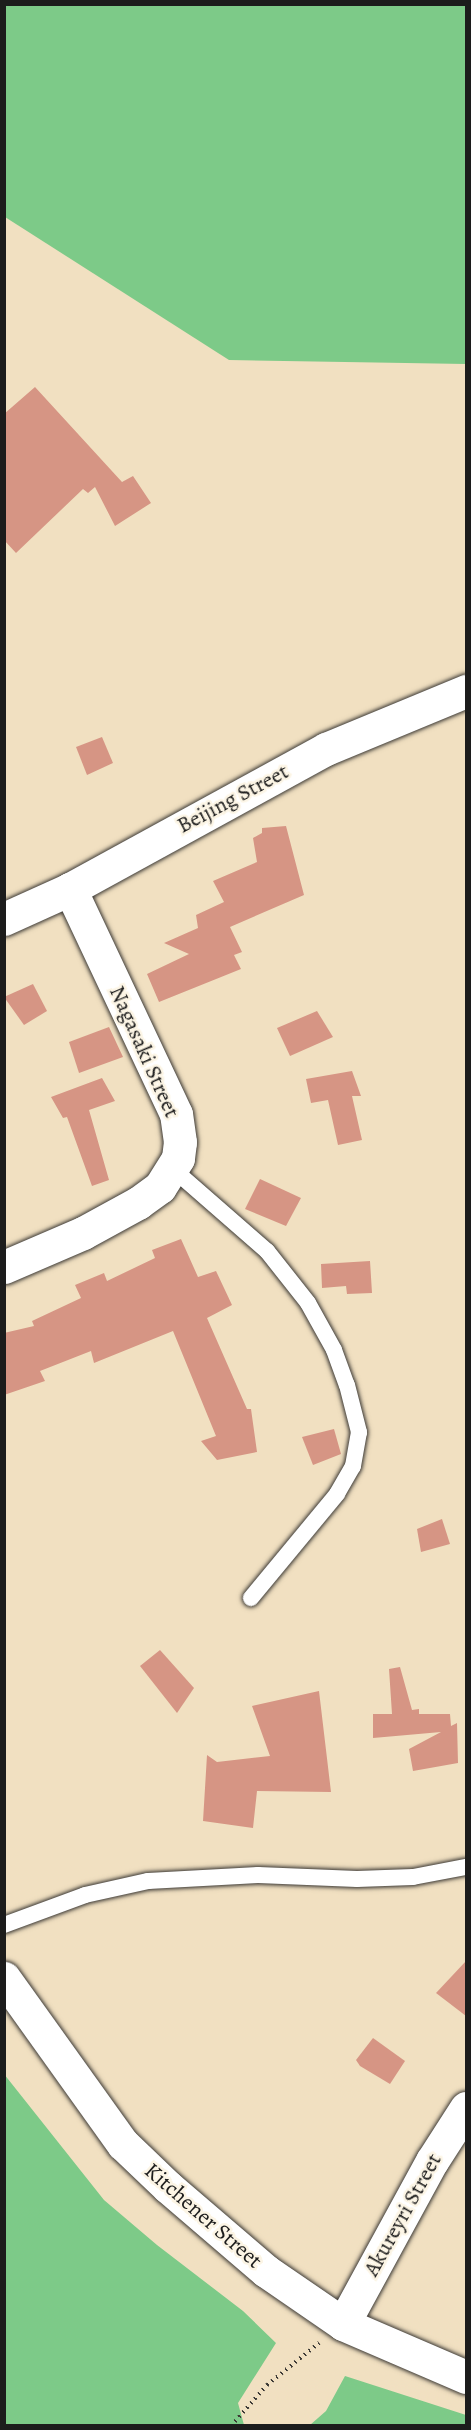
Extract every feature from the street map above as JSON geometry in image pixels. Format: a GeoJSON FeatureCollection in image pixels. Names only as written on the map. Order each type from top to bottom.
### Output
{"type":"FeatureCollection","features":[{"type":"Feature","properties":{"kind":"street","name":"Beijing Street"},"geometry":{"type":"LineString","coordinates":[[4,919],[70,889],[326,749],[466,691]]}},
{"type":"Feature","properties":{"kind":"street","name":"Nagasaki Street"},"geometry":{"type":"LineString","coordinates":[[4,1267],[83,1233],[138,1203],[160,1187],[178,1158],[180,1142],[176,1114],[70,889]]}},
{"type":"Feature","properties":{"kind":"street","name":"Kitchener Street"},"geometry":{"type":"LineString","coordinates":[[4,1978],[123,2144],[266,2271],[343,2324],[466,2377]]}},
{"type":"Feature","properties":{"kind":"street","name":"Akureyri Street"},"geometry":{"type":"LineString","coordinates":[[343,2324],[432,2161],[466,2108]]}},
{"type":"Feature","properties":{"kind":"lane"},"geometry":{"type":"LineString","coordinates":[[173,1169],[267,1251],[308,1303],[334,1350],[347,1385],[359,1432],[353,1466],[337,1494],[251,1598]]}},
{"type":"Feature","properties":{"kind":"lane"},"geometry":{"type":"LineString","coordinates":[[4,1925],[85,1894],[148,1881],[258,1875],[357,1879],[413,1877],[466,1867]]}},
{"type":"Feature","properties":{"kind":"path"},"geometry":{"type":"LineString","coordinates":[[231,2426],[267,2385],[343,2324]]}},
{"type":"Feature","properties":{"kind":"green space"},"geometry":{"type":"Polygon","coordinates":[[[4,5],[466,5],[466,364],[229,360],[5,217],[4,5]]]}},
{"type":"Feature","properties":{"kind":"green space"},"geometry":{"type":"Polygon","coordinates":[[[4,2074],[104,2200],[157,2245],[243,2311],[276,2343],[238,2403],[244,2425],[5,2425],[4,2074]]]}},
{"type":"Feature","properties":{"kind":"green space"},"geometry":{"type":"Polygon","coordinates":[[[345,2376],[466,2415],[466,2425],[310,2425],[326,2411],[345,2376]]]}},
{"type":"Feature","properties":{"kind":"building"},"geometry":{"type":"Polygon","coordinates":[[[35,387],[122,482],[133,476],[151,503],[115,526],[95,487],[88,493],[83,489],[16,553],[4,540],[4,414],[35,387]]]}},
{"type":"Feature","properties":{"kind":"building"},"geometry":{"type":"Polygon","coordinates":[[[102,737],[113,763],[87,775],[76,747],[102,737]]]}},
{"type":"Feature","properties":{"kind":"building"},"geometry":{"type":"Polygon","coordinates":[[[286,826],[304,895],[230,927],[242,952],[234,955],[241,969],[159,1002],[147,974],[189,954],[164,943],[198,928],[196,915],[224,902],[213,881],[257,862],[253,838],[262,833],[262,828],[286,826]]]}},
{"type":"Feature","properties":{"kind":"building"},"geometry":{"type":"Polygon","coordinates":[[[33,984],[47,1011],[24,1025],[4,997],[33,984]]]}},
{"type":"Feature","properties":{"kind":"building"},"geometry":{"type":"Polygon","coordinates":[[[317,1011],[333,1037],[290,1056],[277,1028],[317,1011]]]}},
{"type":"Feature","properties":{"kind":"building"},"geometry":{"type":"Polygon","coordinates":[[[109,1027],[123,1057],[79,1073],[69,1042],[109,1027]]]}},
{"type":"Feature","properties":{"kind":"building"},"geometry":{"type":"Polygon","coordinates":[[[352,1071],[361,1096],[352,1096],[362,1140],[338,1145],[328,1100],[311,1103],[306,1079],[352,1071]]]}},
{"type":"Feature","properties":{"kind":"building"},"geometry":{"type":"Polygon","coordinates":[[[102,1078],[115,1101],[89,1110],[109,1180],[92,1186],[67,1117],[63,1118],[51,1097],[102,1078]]]}},
{"type":"Feature","properties":{"kind":"building"},"geometry":{"type":"Polygon","coordinates":[[[260,1179],[301,1198],[286,1226],[245,1209],[260,1179]]]}},
{"type":"Feature","properties":{"kind":"building"},"geometry":{"type":"Polygon","coordinates":[[[181,1239],[198,1277],[216,1271],[232,1305],[207,1318],[247,1409],[251,1409],[257,1452],[217,1460],[201,1441],[216,1436],[173,1331],[94,1363],[91,1351],[40,1371],[45,1381],[4,1395],[4,1333],[34,1326],[32,1321],[81,1298],[75,1285],[104,1273],[107,1281],[155,1258],[152,1250],[181,1239]]]}},
{"type":"Feature","properties":{"kind":"building"},"geometry":{"type":"Polygon","coordinates":[[[370,1261],[372,1293],[347,1294],[346,1286],[322,1288],[321,1264],[370,1261]]]}},
{"type":"Feature","properties":{"kind":"building"},"geometry":{"type":"Polygon","coordinates":[[[334,1429],[341,1454],[313,1465],[302,1437],[334,1429]]]}},
{"type":"Feature","properties":{"kind":"building"},"geometry":{"type":"Polygon","coordinates":[[[442,1519],[450,1544],[421,1552],[417,1529],[442,1519]]]}},
{"type":"Feature","properties":{"kind":"building"},"geometry":{"type":"Polygon","coordinates":[[[160,1650],[194,1688],[177,1713],[140,1666],[160,1650]]]}},
{"type":"Feature","properties":{"kind":"building"},"geometry":{"type":"Polygon","coordinates":[[[400,1667],[412,1710],[419,1709],[419,1714],[450,1714],[451,1726],[457,1723],[458,1763],[413,1771],[409,1749],[441,1732],[373,1738],[373,1714],[392,1714],[389,1669],[400,1667]]]}},
{"type":"Feature","properties":{"kind":"building"},"geometry":{"type":"Polygon","coordinates":[[[319,1691],[331,1792],[257,1791],[253,1828],[203,1821],[207,1755],[217,1762],[270,1756],[252,1706],[319,1691]]]}},
{"type":"Feature","properties":{"kind":"building"},"geometry":{"type":"Polygon","coordinates":[[[466,1961],[466,2016],[436,1993],[466,1961]]]}},
{"type":"Feature","properties":{"kind":"building"},"geometry":{"type":"Polygon","coordinates":[[[373,2038],[405,2061],[390,2084],[360,2066],[356,2060],[373,2038]]]}}]}
